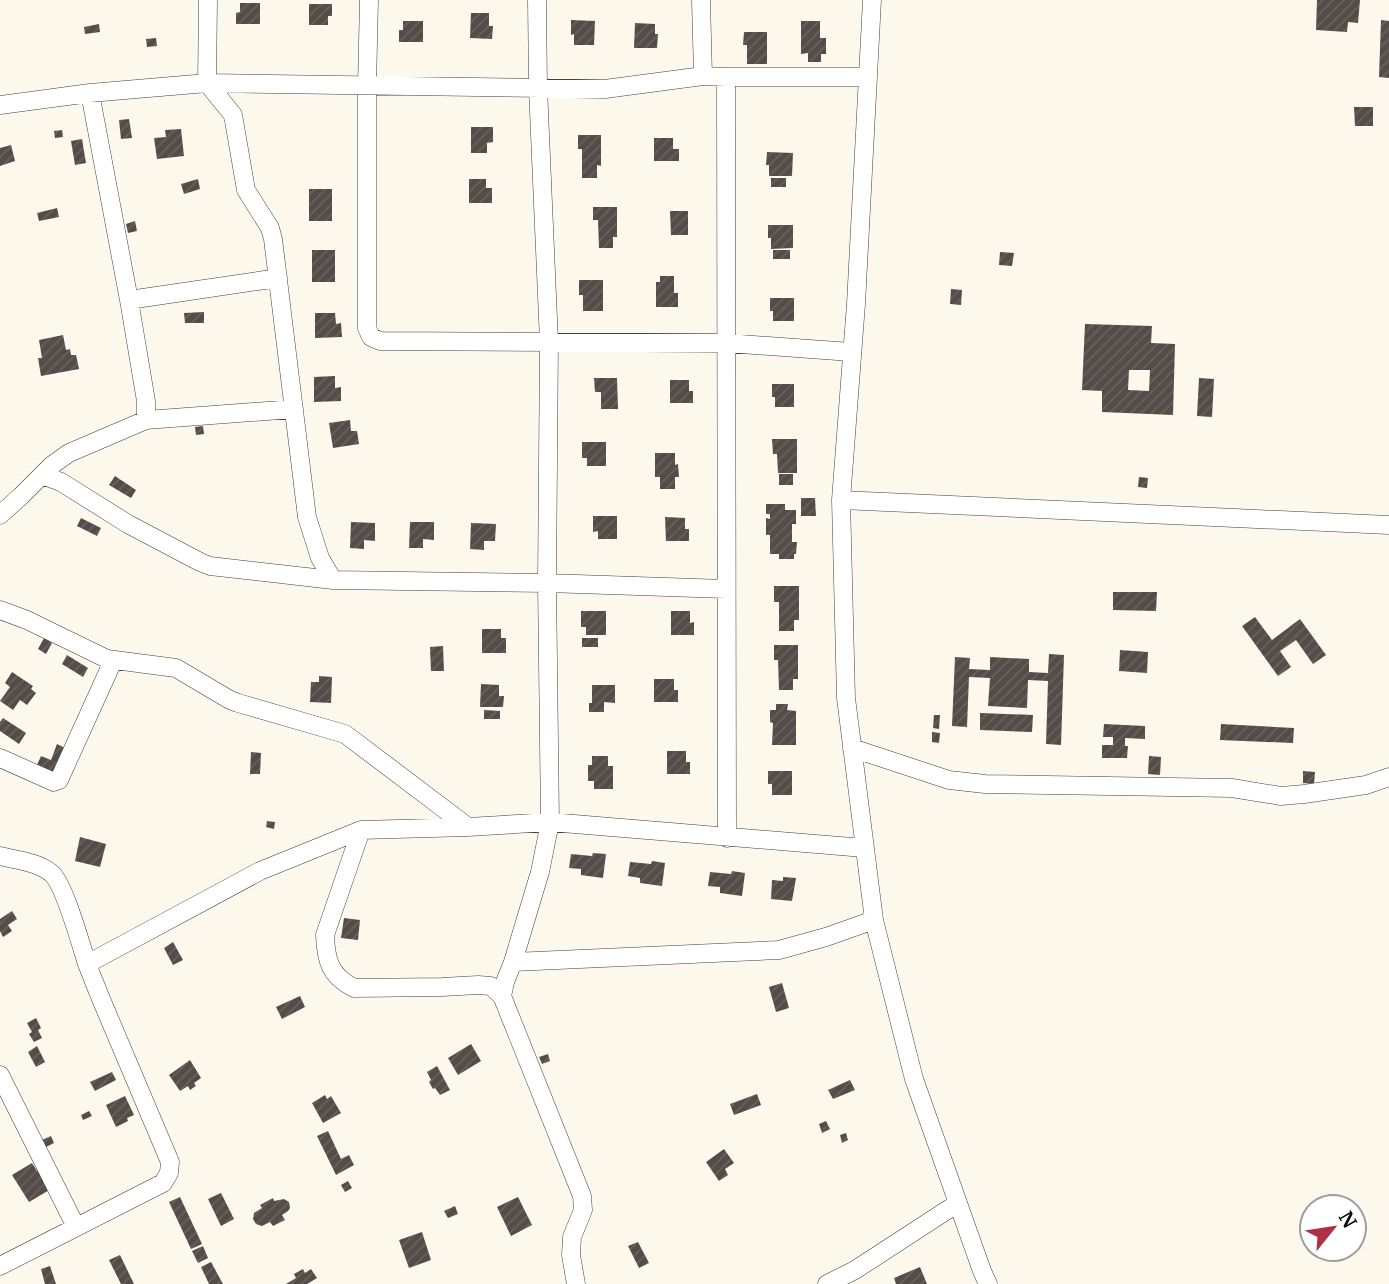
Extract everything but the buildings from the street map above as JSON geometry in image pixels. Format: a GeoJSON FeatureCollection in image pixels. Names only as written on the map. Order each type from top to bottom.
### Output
{"type":"FeatureCollection","features":[{"type":"Feature","properties":{"kind":"street"},"geometry":{"type":"LineString","coordinates":[[208,0],[207,83],[233,115],[246,190],[270,228],[307,517],[320,558],[333,580]]}},
{"type":"Feature","properties":{"kind":"street"},"geometry":{"type":"LineString","coordinates":[[369,0],[367,328],[371,337],[380,341],[727,343],[851,352]]}},
{"type":"Feature","properties":{"kind":"street"},"geometry":{"type":"LineString","coordinates":[[502,996],[540,872],[551,822],[547,583],[549,342],[537,0]]}},
{"type":"Feature","properties":{"kind":"street"},"geometry":{"type":"LineString","coordinates":[[701,0],[703,76]]}},
{"type":"Feature","properties":{"kind":"street"},"geometry":{"type":"LineString","coordinates":[[872,0],[856,304],[841,500],[846,698],[874,920],[914,1079],[988,1284]]}},
{"type":"Feature","properties":{"kind":"street"},"geometry":{"type":"LineString","coordinates":[[0,106],[90,93],[207,83],[605,89],[703,76],[868,77]]}},
{"type":"Feature","properties":{"kind":"street"},"geometry":{"type":"LineString","coordinates":[[726,78],[727,838]]}},
{"type":"Feature","properties":{"kind":"street"},"geometry":{"type":"LineString","coordinates":[[90,93],[129,300],[146,401],[146,420]]}},
{"type":"Feature","properties":{"kind":"street"},"geometry":{"type":"LineString","coordinates":[[129,300],[278,278]]}},
{"type":"Feature","properties":{"kind":"street"},"geometry":{"type":"LineString","coordinates":[[0,514],[52,465],[69,453],[146,420],[294,409]]}},
{"type":"Feature","properties":{"kind":"street"},"geometry":{"type":"LineString","coordinates":[[42,475],[61,482],[128,524],[210,566],[333,580],[726,589]]}},
{"type":"Feature","properties":{"kind":"street"},"geometry":{"type":"LineString","coordinates":[[841,500],[1389,525]]}},
{"type":"Feature","properties":{"kind":"street"},"geometry":{"type":"LineString","coordinates":[[0,610],[107,659],[176,668],[230,700],[345,734],[468,827]]}},
{"type":"Feature","properties":{"kind":"street"},"geometry":{"type":"LineString","coordinates":[[0,758],[54,782],[59,780],[113,661]]}},
{"type":"Feature","properties":{"kind":"street"},"geometry":{"type":"LineString","coordinates":[[852,748],[949,780],[985,784],[1232,788],[1281,796],[1366,785],[1389,777]]}},
{"type":"Feature","properties":{"kind":"street"},"geometry":{"type":"LineString","coordinates":[[87,964],[260,871],[361,830],[551,822],[864,848]]}},
{"type":"Feature","properties":{"kind":"street"},"geometry":{"type":"LineString","coordinates":[[361,830],[325,935],[326,951],[335,975],[354,988],[478,985],[491,986],[502,996],[582,1196],[583,1210],[572,1237],[571,1255],[576,1284]]}},
{"type":"Feature","properties":{"kind":"street"},"geometry":{"type":"LineString","coordinates":[[0,856],[42,867],[54,875],[61,887],[87,964],[170,1162],[169,1173],[163,1183],[0,1265]]}},
{"type":"Feature","properties":{"kind":"street"},"geometry":{"type":"LineString","coordinates":[[513,962],[779,950],[874,920]]}},
{"type":"Feature","properties":{"kind":"street"},"geometry":{"type":"LineString","coordinates":[[0,1075],[76,1227]]}},
{"type":"Feature","properties":{"kind":"street"},"geometry":{"type":"LineString","coordinates":[[827,1284],[855,1270],[958,1203]]}}]}
